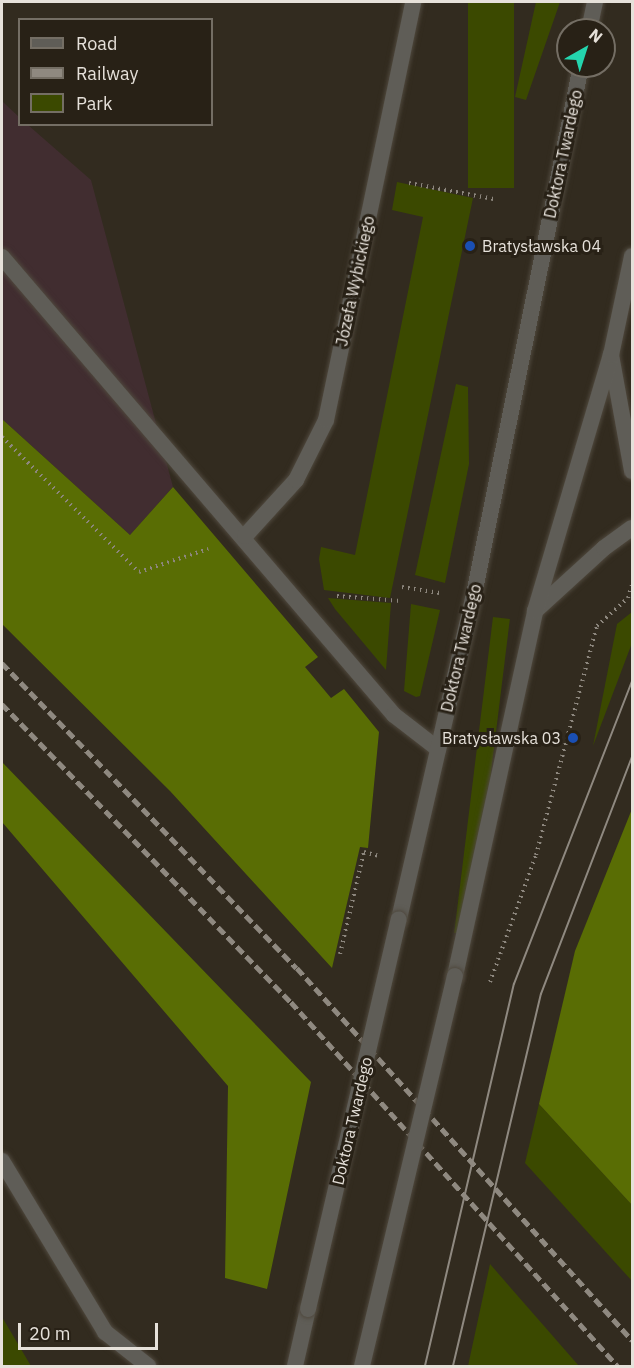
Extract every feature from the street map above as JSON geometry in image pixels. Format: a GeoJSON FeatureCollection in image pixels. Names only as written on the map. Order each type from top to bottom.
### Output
{"type":"FeatureCollection","features":[{"type":"Feature","properties":{"kind":"street","name":"Józefa Wybickiego"},"geometry":{"type":"LineString","coordinates":[[245,536],[296,480],[326,420],[413,2]]}},
{"type":"Feature","properties":{"kind":"street"},"geometry":{"type":"LineString","coordinates":[[592,18],[595,2]]}},
{"type":"Feature","properties":{"kind":"street","name":"Doktora Twardego"},"geometry":{"type":"LineString","coordinates":[[295,1366],[438,749],[578,78]]}},
{"type":"Feature","properties":{"kind":"street"},"geometry":{"type":"LineString","coordinates":[[362,1366],[455,976],[535,611],[611,355],[633,256]]}},
{"type":"Feature","properties":{"kind":"street"},"geometry":{"type":"LineString","coordinates":[[2,257],[245,536],[408,729],[438,749]]}},
{"type":"Feature","properties":{"kind":"street"},"geometry":{"type":"LineString","coordinates":[[611,355],[633,471]]}},
{"type":"Feature","properties":{"kind":"street"},"geometry":{"type":"LineString","coordinates":[[535,611],[604,548],[633,528]]}},
{"type":"Feature","properties":{"kind":"street"},"geometry":{"type":"LineString","coordinates":[[2,1161],[105,1332],[148,1366]]}},
{"type":"Feature","properties":{"kind":"path"},"geometry":{"type":"LineString","coordinates":[[377,177],[494,199]]}},
{"type":"Feature","properties":{"kind":"path"},"geometry":{"type":"LineString","coordinates":[[2,437],[139,572],[245,536]]}},
{"type":"Feature","properties":{"kind":"path"},"geometry":{"type":"LineString","coordinates":[[488,992],[536,855],[597,626],[628,598],[633,585]]}},
{"type":"Feature","properties":{"kind":"path"},"geometry":{"type":"LineString","coordinates":[[402,586],[447,595]]}},
{"type":"Feature","properties":{"kind":"path"},"geometry":{"type":"LineString","coordinates":[[292,592],[401,601]]}},
{"type":"Feature","properties":{"kind":"path"},"geometry":{"type":"LineString","coordinates":[[340,954],[364,852],[379,856]]}},
{"type":"Feature","properties":{"kind":"shaded area"},"geometry":{"type":"Polygon","coordinates":[[[2,101],[18,116],[18,126],[29,126],[91,180],[173,487],[130,535],[2,419],[2,101]]]}},
{"type":"Feature","properties":{"kind":"green space"},"geometry":{"type":"Polygon","coordinates":[[[468,2],[514,2],[514,188],[468,188],[468,2]]]}},
{"type":"Feature","properties":{"kind":"green space"},"geometry":{"type":"Polygon","coordinates":[[[536,2],[560,2],[526,100],[515,97],[536,2]]]}},
{"type":"Feature","properties":{"kind":"green space"},"geometry":{"type":"Polygon","coordinates":[[[397,182],[473,198],[390,598],[324,590],[319,559],[321,547],[355,555],[423,217],[392,210],[397,182]]]}},
{"type":"Feature","properties":{"kind":"green space"},"geometry":{"type":"Polygon","coordinates":[[[456,384],[468,387],[469,464],[445,583],[415,575],[456,384]]]}},
{"type":"Feature","properties":{"kind":"green space"},"geometry":{"type":"Polygon","coordinates":[[[2,419],[130,535],[173,487],[318,657],[305,667],[331,698],[344,689],[379,732],[368,848],[360,847],[332,968],[170,791],[2,624],[2,419]]]}},
{"type":"Feature","properties":{"kind":"green space"},"geometry":{"type":"Polygon","coordinates":[[[328,598],[391,603],[386,670],[335,609],[328,598]]]}},
{"type":"Feature","properties":{"kind":"green space"},"geometry":{"type":"Polygon","coordinates":[[[411,604],[440,610],[420,696],[416,697],[404,691],[411,604]]]}},
{"type":"Feature","properties":{"kind":"green space"},"geometry":{"type":"Polygon","coordinates":[[[632,612],[632,643],[593,746],[617,624],[632,612]]]}},
{"type":"Feature","properties":{"kind":"green space"},"geometry":{"type":"Polygon","coordinates":[[[493,617],[510,619],[471,935],[454,933],[493,617]]]}},
{"type":"Feature","properties":{"kind":"green space"},"geometry":{"type":"Polygon","coordinates":[[[2,762],[311,1082],[267,1289],[225,1278],[228,1086],[2,822],[2,762]]]}},
{"type":"Feature","properties":{"kind":"green space"},"geometry":{"type":"Polygon","coordinates":[[[632,809],[632,1205],[539,1104],[575,951],[632,809]]]}},
{"type":"Feature","properties":{"kind":"green space"},"geometry":{"type":"Polygon","coordinates":[[[539,1104],[632,1205],[632,1281],[525,1163],[539,1104]]]}},
{"type":"Feature","properties":{"kind":"green space"},"geometry":{"type":"Polygon","coordinates":[[[490,1264],[579,1366],[468,1366],[490,1264]]]}},
{"type":"Feature","properties":{"kind":"green space"},"geometry":{"type":"Polygon","coordinates":[[[2,1317],[31,1366],[2,1366],[2,1317]]]}},
{"type":"Feature","properties":{"kind":"tram line"},"geometry":{"type":"LineString","coordinates":[[425,1366],[514,984],[632,682]]}},
{"type":"Feature","properties":{"kind":"tram line"},"geometry":{"type":"LineString","coordinates":[[453,1366],[541,994],[632,757]]}},
{"type":"Feature","properties":{"kind":"railway"},"geometry":{"type":"LineString","coordinates":[[2,663],[297,968],[632,1340]]}},
{"type":"Feature","properties":{"kind":"railway"},"geometry":{"type":"LineString","coordinates":[[2,704],[291,1002],[618,1366]]}},
{"type":"Feature","properties":{"kind":"place","name":"Bratysławska 04"},"geometry":{"type":"Point","coordinates":[470,246]}},
{"type":"Feature","properties":{"kind":"place","name":"Bratysławska 03"},"geometry":{"type":"Point","coordinates":[573,738]}}]}
